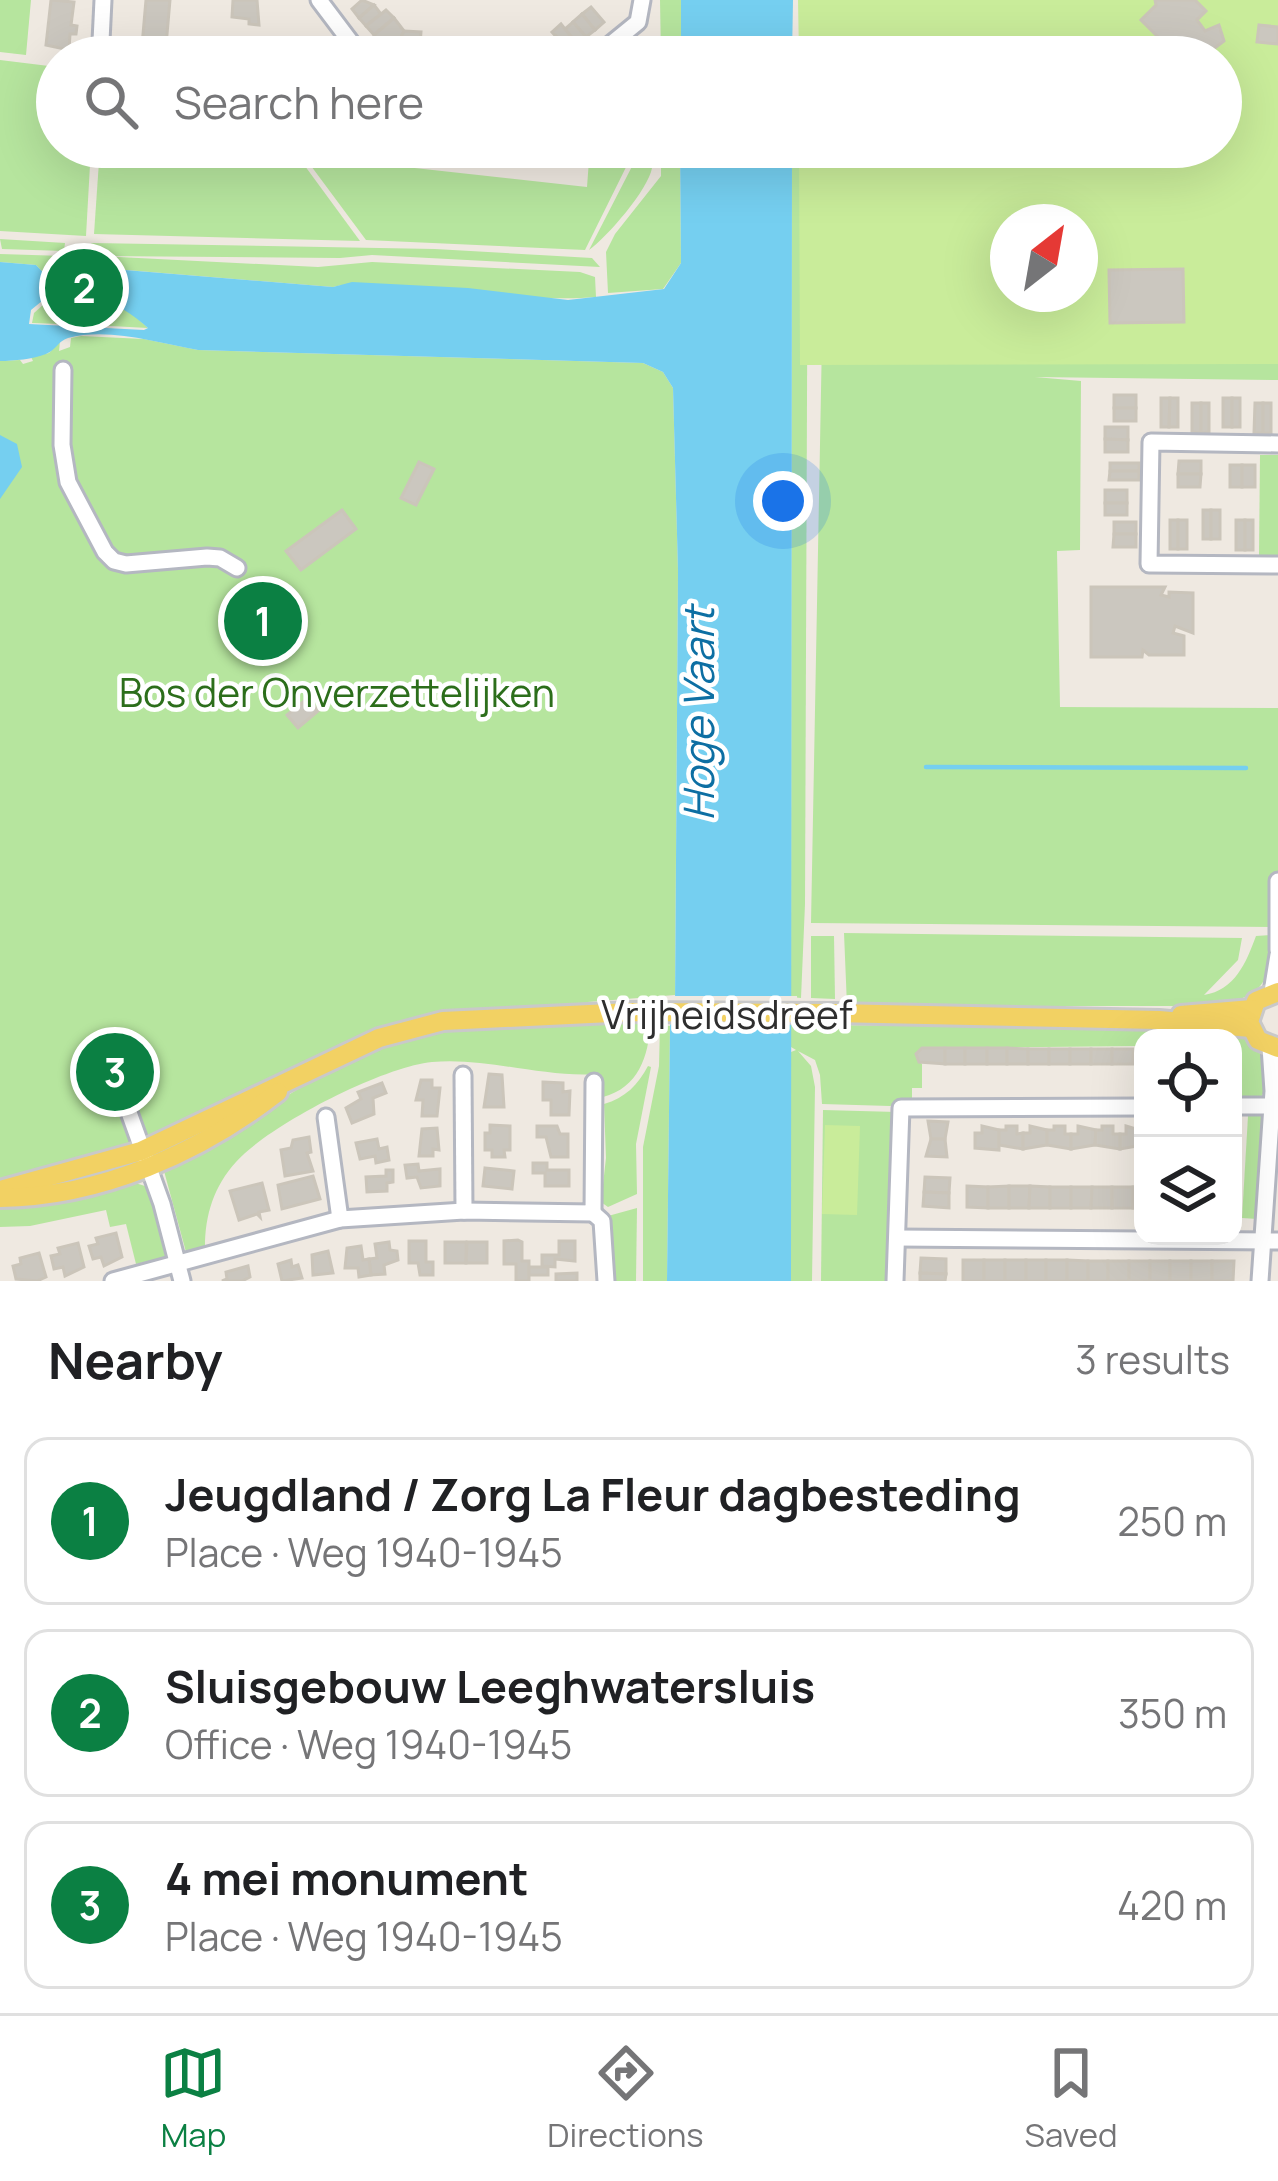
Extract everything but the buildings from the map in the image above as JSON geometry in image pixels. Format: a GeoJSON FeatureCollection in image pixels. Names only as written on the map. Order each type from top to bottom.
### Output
{"type":"FeatureCollection","features":[{"type":"Feature","properties":{"kind":"main road"},"geometry":{"type":"LineString","coordinates":[[1274,1047],[1258,1040],[1251,1019],[1256,1001],[1275,992]]}},
{"type":"Feature","properties":{"kind":"main road","name":"Vrijheidsdreef"},"geometry":{"type":"LineString","coordinates":[[0,1194],[145,1159],[305,1071],[379,1038],[443,1021],[631,1012],[1251,1019]]}},
{"type":"Feature","properties":{"kind":"street"},"geometry":{"type":"LineString","coordinates":[[100,36],[103,0]]}},
{"type":"Feature","properties":{"kind":"street"},"geometry":{"type":"LineString","coordinates":[[319,0],[346,36]]}},
{"type":"Feature","properties":{"kind":"street"},"geometry":{"type":"LineString","coordinates":[[621,36],[638,22],[642,0]]}},
{"type":"Feature","properties":{"kind":"street"},"geometry":{"type":"LineString","coordinates":[[63,370],[62,445],[68,482],[105,552],[126,564],[207,557],[237,568]]}},
{"type":"Feature","properties":{"kind":"street"},"geometry":{"type":"LineString","coordinates":[[1278,443],[1151,442],[1149,564],[1278,565]]}},
{"type":"Feature","properties":{"kind":"street"},"geometry":{"type":"LineString","coordinates":[[1275,992],[1278,881]]}},
{"type":"Feature","properties":{"kind":"street"},"geometry":{"type":"LineString","coordinates":[[1260,1281],[1270,1241],[1274,1047]]}},
{"type":"Feature","properties":{"kind":"street"},"geometry":{"type":"LineString","coordinates":[[464,1075],[464,1211]]}},
{"type":"Feature","properties":{"kind":"street"},"geometry":{"type":"LineString","coordinates":[[593,1082],[593,1214]]}},
{"type":"Feature","properties":{"kind":"street"},"geometry":{"type":"LineString","coordinates":[[122,1093],[182,1281]]}},
{"type":"Feature","properties":{"kind":"street"},"geometry":{"type":"LineString","coordinates":[[1242,1106],[1275,1106]]}},
{"type":"Feature","properties":{"kind":"street"},"geometry":{"type":"LineString","coordinates":[[895,1281],[901,1108],[1134,1107]]}},
{"type":"Feature","properties":{"kind":"street"},"geometry":{"type":"LineString","coordinates":[[326,1117],[340,1219]]}},
{"type":"Feature","properties":{"kind":"street"},"geometry":{"type":"LineString","coordinates":[[113,1281],[340,1219],[464,1211],[593,1214],[602,1221],[606,1281]]}},
{"type":"Feature","properties":{"kind":"street"},"geometry":{"type":"LineString","coordinates":[[896,1238],[1270,1241]]}},
{"type":"Feature","properties":{"kind":"green space"},"geometry":{"type":"Polygon","coordinates":[[[0,0],[31,0],[26,55],[0,52],[0,0]]]}},
{"type":"Feature","properties":{"kind":"green space"},"geometry":{"type":"Polygon","coordinates":[[[660,0],[681,0],[681,36],[661,36],[660,0]]]}},
{"type":"Feature","properties":{"kind":"green space"},"geometry":{"type":"Polygon","coordinates":[[[798,0],[1278,0],[1278,364],[800,365],[799,168],[1242,168],[1242,36],[799,36],[798,0]]]}},
{"type":"Feature","properties":{"kind":"green space"},"geometry":{"type":"Polygon","coordinates":[[[0,60],[36,64],[36,168],[90,168],[86,236],[0,231],[0,60]]]}},
{"type":"Feature","properties":{"kind":"green space"},"geometry":{"type":"Polygon","coordinates":[[[99,168],[306,168],[360,241],[94,234],[99,168]]]}},
{"type":"Feature","properties":{"kind":"green space"},"geometry":{"type":"Polygon","coordinates":[[[313,168],[415,168],[587,187],[588,168],[626,168],[585,250],[366,240],[313,168]]]}},
{"type":"Feature","properties":{"kind":"green space"},"geometry":{"type":"Polygon","coordinates":[[[631,168],[652,168],[626,212],[589,250],[631,168]]]}},
{"type":"Feature","properties":{"kind":"green space"},"geometry":{"type":"Polygon","coordinates":[[[661,168],[680,168],[681,263],[663,289],[608,293],[606,252],[661,176],[661,168]]]}},
{"type":"Feature","properties":{"kind":"green space"},"geometry":{"type":"Polygon","coordinates":[[[792,168],[808,168],[805,904],[801,998],[791,997],[792,168]]]}},
{"type":"Feature","properties":{"kind":"green space"},"geometry":{"type":"Polygon","coordinates":[[[0,239],[65,243],[64,251],[2,249],[0,239]]]}},
{"type":"Feature","properties":{"kind":"green space"},"geometry":{"type":"Polygon","coordinates":[[[92,243],[435,249],[592,258],[600,267],[372,255],[99,256],[318,267],[372,262],[580,272],[595,277],[596,297],[571,298],[415,286],[333,287],[114,269],[97,285],[94,265],[90,266],[93,277],[73,277],[77,255],[92,243]]]}},
{"type":"Feature","properties":{"kind":"green space"},"geometry":{"type":"Polygon","coordinates":[[[0,254],[64,256],[62,285],[54,284],[36,265],[0,262],[0,254]]]}},
{"type":"Feature","properties":{"kind":"green space"},"geometry":{"type":"Polygon","coordinates":[[[100,293],[148,328],[73,324],[72,296],[95,299],[100,293]]]}},
{"type":"Feature","properties":{"kind":"green space"},"geometry":{"type":"Polygon","coordinates":[[[1278,294],[1278,380],[1035,377],[1081,381],[1080,550],[1057,551],[1060,707],[1278,708],[1278,927],[811,923],[822,338],[948,314],[1098,312],[1098,305],[1278,294]]]}},
{"type":"Feature","properties":{"kind":"green space"},"geometry":{"type":"Polygon","coordinates":[[[54,295],[61,296],[60,324],[32,323],[34,313],[54,295]]]}},
{"type":"Feature","properties":{"kind":"green space","name":"Bos der Onverzettelijken"},"geometry":{"type":"Polygon","coordinates":[[[71,338],[144,339],[198,350],[643,363],[663,372],[673,388],[678,571],[675,995],[588,1002],[626,1007],[472,1010],[378,1030],[177,1128],[113,1151],[0,1178],[0,361],[33,361],[31,357],[49,353],[60,341],[59,351],[70,347],[71,338]]]}},
{"type":"Feature","properties":{"kind":"green space"},"geometry":{"type":"Polygon","coordinates":[[[1260,455],[1278,455],[1278,556],[1259,556],[1260,455]]]}},
{"type":"Feature","properties":{"kind":"green space"},"geometry":{"type":"Polygon","coordinates":[[[844,933],[1242,938],[1238,960],[1204,995],[1231,981],[1256,936],[1271,935],[1263,981],[1247,996],[1220,1004],[847,1006],[844,933]]]}},
{"type":"Feature","properties":{"kind":"green space"},"geometry":{"type":"Polygon","coordinates":[[[811,936],[834,936],[835,999],[811,998],[811,936]]]}},
{"type":"Feature","properties":{"kind":"green space"},"geometry":{"type":"Polygon","coordinates":[[[452,1024],[650,1024],[639,1069],[625,1086],[603,1097],[598,1074],[453,1061],[411,1066],[357,1086],[299,1115],[236,1162],[212,1201],[205,1247],[186,1252],[164,1171],[360,1051],[452,1024]]]}},
{"type":"Feature","properties":{"kind":"green space"},"geometry":{"type":"Polygon","coordinates":[[[660,1025],[670,1026],[667,1281],[643,1281],[643,1147],[659,1066],[660,1025]]]}},
{"type":"Feature","properties":{"kind":"green space"},"geometry":{"type":"Polygon","coordinates":[[[791,1025],[1134,1029],[1134,1046],[919,1050],[916,1058],[922,1064],[922,1088],[912,1088],[912,1102],[890,1106],[822,1104],[815,1060],[798,1051],[811,1066],[815,1087],[812,1281],[790,1281],[791,1052],[796,1050],[791,1047],[791,1025]]]}},
{"type":"Feature","properties":{"kind":"green space"},"geometry":{"type":"Polygon","coordinates":[[[1242,1033],[1267,1072],[1260,1099],[1242,1098],[1242,1033]]]}},
{"type":"Feature","properties":{"kind":"green space"},"geometry":{"type":"Polygon","coordinates":[[[648,1066],[636,1144],[637,1194],[608,1207],[601,1202],[606,1158],[604,1104],[630,1090],[648,1066]]]}},
{"type":"Feature","properties":{"kind":"green space"},"geometry":{"type":"Polygon","coordinates":[[[823,1110],[897,1112],[889,1281],[821,1281],[823,1110]]]}},
{"type":"Feature","properties":{"kind":"green space"},"geometry":{"type":"Polygon","coordinates":[[[1248,1116],[1263,1116],[1257,1219],[1242,1218],[1248,1116]]]}},
{"type":"Feature","properties":{"kind":"green space"},"geometry":{"type":"Polygon","coordinates":[[[825,1125],[860,1126],[857,1215],[822,1214],[825,1125]]]}},
{"type":"Feature","properties":{"kind":"green space"},"geometry":{"type":"Polygon","coordinates":[[[129,1181],[145,1186],[158,1211],[170,1256],[136,1264],[126,1224],[110,1227],[106,1210],[30,1226],[0,1227],[0,1203],[129,1181]]]}},
{"type":"Feature","properties":{"kind":"green space"},"geometry":{"type":"Polygon","coordinates":[[[637,1208],[636,1281],[613,1281],[608,1216],[637,1208]]]}},
{"type":"Feature","properties":{"kind":"water"},"geometry":{"type":"Polygon","coordinates":[[[681,0],[793,0],[792,36],[681,36],[681,0]]]}},
{"type":"Feature","properties":{"kind":"water","name":"Hoge Vaart"},"geometry":{"type":"Polygon","coordinates":[[[680,168],[792,168],[791,1281],[667,1281],[670,1026],[675,1005],[678,571],[673,388],[663,372],[643,363],[198,350],[100,334],[68,338],[41,356],[0,361],[0,262],[36,265],[54,284],[62,285],[62,293],[53,292],[31,310],[29,324],[144,330],[148,328],[97,292],[97,285],[113,269],[333,287],[352,282],[468,288],[568,300],[664,289],[681,263],[680,168]]]}},
{"type":"Feature","properties":{"kind":"water"},"geometry":{"type":"Polygon","coordinates":[[[0,435],[17,444],[22,467],[0,499],[0,435]]]}},
{"type":"Feature","properties":{"kind":"pier"},"geometry":{"type":"Polygon","coordinates":[[[669,996],[797,996],[797,1023],[664,1021],[669,996]]]}},
{"type":"Feature","properties":{"kind":"waterway"},"geometry":{"type":"LineString","coordinates":[[926,767],[1246,768]]}},
{"type":"Feature","properties":{"kind":"place","name":"Sluisgebouw Leeghwatersluis"},"geometry":{"type":"Point","coordinates":[84,288]}},
{"type":"Feature","properties":{"kind":"place","name":"Jeugdland / Zorg La Fleur dagbesteding"},"geometry":{"type":"Point","coordinates":[263,621]}},
{"type":"Feature","properties":{"kind":"place","name":"4 mei monument"},"geometry":{"type":"Point","coordinates":[115,1072]}}]}
